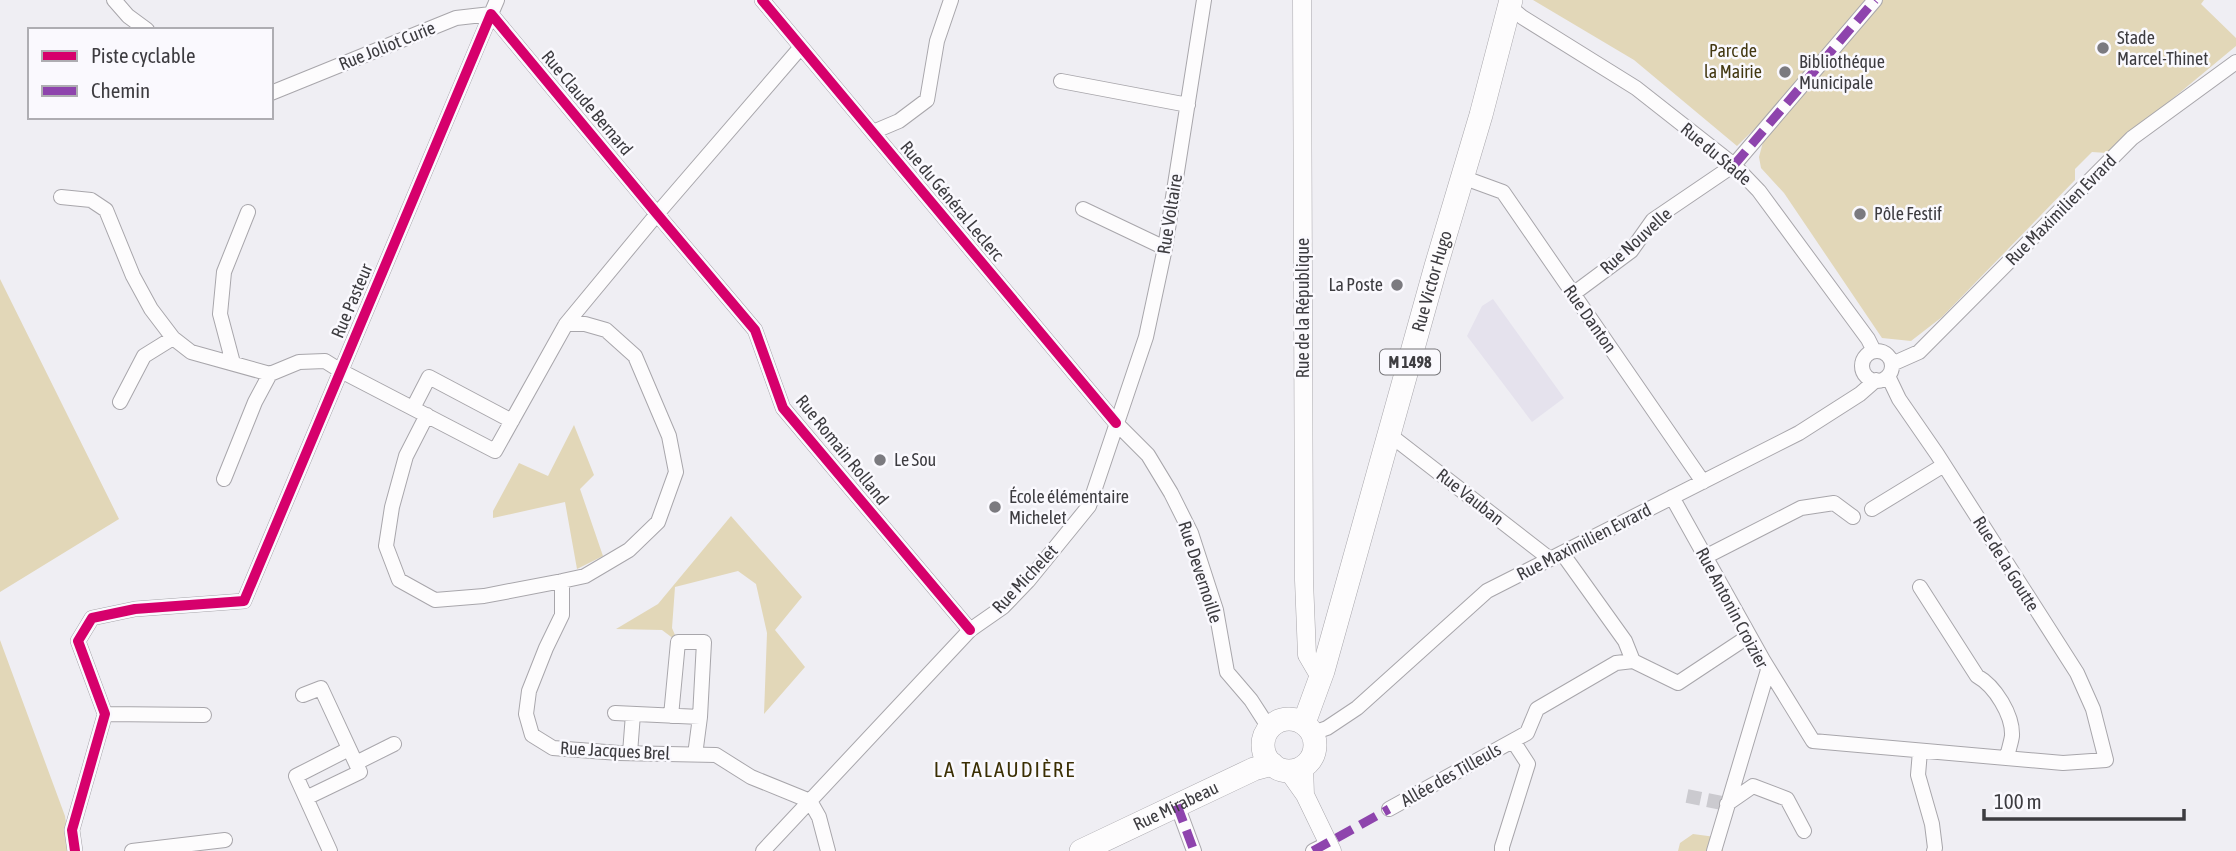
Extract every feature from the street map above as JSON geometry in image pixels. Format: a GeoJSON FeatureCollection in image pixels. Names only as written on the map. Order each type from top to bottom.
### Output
{"type":"FeatureCollection","features":[{"type":"Feature","properties":{"kind":"main road","name":"Rue Victor Hugo"},"geometry":{"type":"LineString","coordinates":[[1308,728],[1510,3]]}},
{"type":"Feature","properties":{"kind":"main road"},"geometry":{"type":"LineString","coordinates":[[1288,767],[1267,758],[1263,743],[1269,728],[1289,718],[1308,728]]}},
{"type":"Feature","properties":{"kind":"main road","name":"M 1498"},"geometry":{"type":"LineString","coordinates":[[1288,767],[1313,755],[1315,748],[1308,728]]}},
{"type":"Feature","properties":{"kind":"main road","name":"Rue Mirabeau"},"geometry":{"type":"LineString","coordinates":[[1081,851],[1254,769],[1288,767]]}},
{"type":"Feature","properties":{"kind":"street"},"geometry":{"type":"LineString","coordinates":[[114,0],[128,16],[144,28]]}},
{"type":"Feature","properties":{"kind":"street"},"geometry":{"type":"LineString","coordinates":[[491,15],[497,0]]}},
{"type":"Feature","properties":{"kind":"street","name":"Rue du Général Leclerc"},"geometry":{"type":"LineString","coordinates":[[762,0],[1116,424]]}},
{"type":"Feature","properties":{"kind":"street"},"geometry":{"type":"LineString","coordinates":[[873,132],[899,121],[927,100],[937,41],[951,0]]}},
{"type":"Feature","properties":{"kind":"street","name":"Rue Voltaire"},"geometry":{"type":"LineString","coordinates":[[1116,424],[1146,337],[1165,248],[1204,0]]}},
{"type":"Feature","properties":{"kind":"street","name":"Rue de la République"},"geometry":{"type":"LineString","coordinates":[[1302,0],[1304,580],[1307,655],[1322,675]]}},
{"type":"Feature","properties":{"kind":"street","name":"Rue Nouvelle"},"geometry":{"type":"LineString","coordinates":[[1573,294],[1631,251],[1653,220],[1734,165],[1875,0]]}},
{"type":"Feature","properties":{"kind":"street","name":"Rue du Stade"},"geometry":{"type":"LineString","coordinates":[[1510,3],[1522,17],[1636,88],[1734,165],[1759,191],[1868,339],[1874,351]]}},
{"type":"Feature","properties":{"kind":"street","name":"Rue Joliot Curie"},"geometry":{"type":"LineString","coordinates":[[273,92],[456,18],[491,15]]}},
{"type":"Feature","properties":{"kind":"street","name":"Rue Claude Bernard"},"geometry":{"type":"LineString","coordinates":[[491,15],[657,214]]}},
{"type":"Feature","properties":{"kind":"street","name":"Rue Pasteur"},"geometry":{"type":"LineString","coordinates":[[105,714],[78,641],[92,618],[135,609],[244,601],[491,15]]}},
{"type":"Feature","properties":{"kind":"street"},"geometry":{"type":"LineString","coordinates":[[61,197],[91,200],[106,210],[133,276],[151,309],[173,338],[191,352],[270,374],[299,362],[325,360],[341,371],[495,451],[566,324],[801,47]]}},
{"type":"Feature","properties":{"kind":"street","name":"Rue Maximilien Evrard"},"geometry":{"type":"LineString","coordinates":[[1308,728],[1328,728],[1357,708],[1487,591],[1799,433],[1919,352],[2132,138],[2236,62]]}},
{"type":"Feature","properties":{"kind":"street"},"geometry":{"type":"LineString","coordinates":[[1061,81],[1188,105]]}},
{"type":"Feature","properties":{"kind":"street","name":"Rue Danton"},"geometry":{"type":"LineString","coordinates":[[1462,177],[1503,192],[1703,482]]}},
{"type":"Feature","properties":{"kind":"street"},"geometry":{"type":"LineString","coordinates":[[1083,209],[1165,248]]}},
{"type":"Feature","properties":{"kind":"street"},"geometry":{"type":"LineString","coordinates":[[233,363],[220,314],[224,272],[248,212]]}},
{"type":"Feature","properties":{"kind":"street","name":"Rue Romain Rolland"},"geometry":{"type":"LineString","coordinates":[[657,214],[755,330],[783,408],[970,630]]}},
{"type":"Feature","properties":{"kind":"street"},"geometry":{"type":"LineString","coordinates":[[427,415],[406,456],[392,507],[386,546],[399,580],[435,600],[484,596],[585,576],[628,550],[658,522],[676,472],[669,436],[635,356],[606,330],[585,324],[566,324]]}},
{"type":"Feature","properties":{"kind":"street"},"geometry":{"type":"LineString","coordinates":[[120,402],[144,356],[173,338]]}},
{"type":"Feature","properties":{"kind":"street"},"geometry":{"type":"LineString","coordinates":[[1874,351],[1888,355],[1885,373],[1865,373],[1863,364],[1866,356],[1874,351]]}},
{"type":"Feature","properties":{"kind":"street","name":"Rue de la Goutte"},"geometry":{"type":"LineString","coordinates":[[1885,373],[2077,673],[2094,709],[2106,760],[2063,763],[2007,758]]}},
{"type":"Feature","properties":{"kind":"street"},"geometry":{"type":"LineString","coordinates":[[224,479],[255,402],[270,374]]}},
{"type":"Feature","properties":{"kind":"street"},"geometry":{"type":"LineString","coordinates":[[413,408],[429,377],[512,421]]}},
{"type":"Feature","properties":{"kind":"street","name":"Rue Michelet"},"geometry":{"type":"LineString","coordinates":[[763,851],[970,630],[1003,607],[1028,581],[1089,506],[1116,424]]}},
{"type":"Feature","properties":{"kind":"street","name":"Rue Devernoille"},"geometry":{"type":"LineString","coordinates":[[1116,424],[1148,455],[1171,493],[1191,533],[1216,610],[1227,672],[1251,700],[1269,728]]}},
{"type":"Feature","properties":{"kind":"street","name":"Rue Vauban"},"geometry":{"type":"LineString","coordinates":[[1390,435],[1556,556],[1625,641],[1633,661]]}},
{"type":"Feature","properties":{"kind":"street"},"geometry":{"type":"LineString","coordinates":[[1872,509],[1944,465]]}},
{"type":"Feature","properties":{"kind":"street","name":"Rue Antonin Croizier"},"geometry":{"type":"LineString","coordinates":[[1672,497],[1768,670],[1714,851]]}},
{"type":"Feature","properties":{"kind":"street"},"geometry":{"type":"LineString","coordinates":[[1705,557],[1801,508],[1834,503],[1853,517]]}},
{"type":"Feature","properties":{"kind":"street","name":"Rue Jacques Brel"},"geometry":{"type":"LineString","coordinates":[[562,581],[562,615],[529,691],[526,715],[533,735],[553,748],[716,755],[751,777],[810,801]]}},
{"type":"Feature","properties":{"kind":"street"},"geometry":{"type":"LineString","coordinates":[[1768,670],[1813,741],[2007,758],[2012,736],[2008,716],[1986,681],[1977,676],[1920,587]]}},
{"type":"Feature","properties":{"kind":"street"},"geometry":{"type":"LineString","coordinates":[[1502,851],[1528,764],[1513,741],[1527,733],[1536,709],[1616,663],[1633,661],[1678,683],[1749,636]]}},
{"type":"Feature","properties":{"kind":"street"},"geometry":{"type":"LineString","coordinates":[[671,716],[678,642],[704,642],[695,755]]}},
{"type":"Feature","properties":{"kind":"street"},"geometry":{"type":"LineString","coordinates":[[303,695],[321,688],[360,772],[306,798]]}},
{"type":"Feature","properties":{"kind":"street"},"geometry":{"type":"LineString","coordinates":[[615,713],[700,717]]}},
{"type":"Feature","properties":{"kind":"street"},"geometry":{"type":"LineString","coordinates":[[75,851],[72,830],[105,714],[204,715]]}},
{"type":"Feature","properties":{"kind":"street"},"geometry":{"type":"LineString","coordinates":[[630,753],[633,714]]}},
{"type":"Feature","properties":{"kind":"street","name":"Allée des Tilleuls"},"geometry":{"type":"LineString","coordinates":[[1389,810],[1513,741]]}},
{"type":"Feature","properties":{"kind":"street"},"geometry":{"type":"LineString","coordinates":[[330,851],[296,776],[394,744]]}},
{"type":"Feature","properties":{"kind":"street"},"geometry":{"type":"LineString","coordinates":[[1920,751],[1918,775],[1932,824],[1934,851]]}},
{"type":"Feature","properties":{"kind":"street"},"geometry":{"type":"LineString","coordinates":[[1288,767],[1305,794],[1325,848]]}},
{"type":"Feature","properties":{"kind":"street"},"geometry":{"type":"LineString","coordinates":[[1727,804],[1753,786],[1787,799],[1804,831]]}},
{"type":"Feature","properties":{"kind":"street"},"geometry":{"type":"LineString","coordinates":[[810,801],[818,817],[828,851]]}},
{"type":"Feature","properties":{"kind":"street"},"geometry":{"type":"LineString","coordinates":[[1177,806],[1194,851]]}},
{"type":"Feature","properties":{"kind":"street"},"geometry":{"type":"LineString","coordinates":[[132,851],[225,841]]}},
{"type":"Feature","properties":{"kind":"shaded area"},"geometry":{"type":"Polygon","coordinates":[[[1493,299],[1564,398],[1532,422],[1467,336],[1482,306],[1493,299]]]}},
{"type":"Feature","properties":{"kind":"green space","name":"Parc de la Mairie"},"geometry":{"type":"Polygon","coordinates":[[[1533,0],[1867,0],[1777,107],[1737,146],[1634,60],[1533,0]]]}},
{"type":"Feature","properties":{"kind":"green space"},"geometry":{"type":"Polygon","coordinates":[[[1883,0],[2204,0],[2201,4],[2236,38],[2236,46],[2107,153],[2092,152],[2075,169],[2075,180],[1942,317],[1911,341],[1882,338],[1784,193],[1761,168],[1759,157],[1763,142],[1883,0]]]}},
{"type":"Feature","properties":{"kind":"green space"},"geometry":{"type":"Polygon","coordinates":[[[0,279],[119,519],[0,592],[0,279]]]}},
{"type":"Feature","properties":{"kind":"green space"},"geometry":{"type":"Polygon","coordinates":[[[574,425],[594,475],[580,489],[603,556],[577,569],[565,502],[493,518],[493,511],[519,463],[548,476],[574,425]]]}},
{"type":"Feature","properties":{"kind":"green space"},"geometry":{"type":"Polygon","coordinates":[[[731,516],[802,597],[775,630],[805,667],[764,714],[767,633],[756,584],[738,571],[675,587],[672,628],[678,642],[662,630],[616,629],[658,604],[731,516]]]}},
{"type":"Feature","properties":{"kind":"green space"},"geometry":{"type":"Polygon","coordinates":[[[0,640],[65,816],[70,851],[0,851],[0,640]]]}},
{"type":"Feature","properties":{"kind":"green space"},"geometry":{"type":"Polygon","coordinates":[[[1693,834],[1723,838],[1723,851],[1678,851],[1680,843],[1693,834]]]}},
{"type":"Feature","properties":{"kind":"tunnel"},"geometry":{"type":"LineString","coordinates":[[1687,796],[1727,804]]}},
{"type":"Feature","properties":{"kind":"marked path"},"geometry":{"type":"LineString","coordinates":[[1734,165],[1875,0]]}},
{"type":"Feature","properties":{"kind":"marked path"},"geometry":{"type":"LineString","coordinates":[[1177,805],[1194,851]]}},
{"type":"Feature","properties":{"kind":"marked path"},"geometry":{"type":"LineString","coordinates":[[1313,851],[1389,809]]}},
{"type":"Feature","properties":{"kind":"cycle path"},"geometry":{"type":"LineString","coordinates":[[762,0],[1116,423]]}},
{"type":"Feature","properties":{"kind":"cycle path"},"geometry":{"type":"LineString","coordinates":[[75,851],[72,830],[105,714],[78,641],[92,618],[135,609],[244,601],[491,14],[755,330],[783,408],[970,630]]}},
{"type":"Feature","properties":{"kind":"place","name":"Stade Marcel-Thinet"},"geometry":{"type":"Point","coordinates":[2103,48]}},
{"type":"Feature","properties":{"kind":"place","name":"Bibliothéque Municipale"},"geometry":{"type":"Point","coordinates":[1785,72]}},
{"type":"Feature","properties":{"kind":"place","name":"Pôle Festif"},"geometry":{"type":"Point","coordinates":[1860,214]}},
{"type":"Feature","properties":{"kind":"place","name":"La Poste"},"geometry":{"type":"Point","coordinates":[1397,285]}},
{"type":"Feature","properties":{"kind":"place","name":"Le Sou"},"geometry":{"type":"Point","coordinates":[880,460]}},
{"type":"Feature","properties":{"kind":"place","name":"École élémentaire Michelet"},"geometry":{"type":"Point","coordinates":[995,507]}},
{"type":"Feature","properties":{"kind":"district","name":"LA TALAUDIÈRE"},"geometry":{"type":"Point","coordinates":[1005,770]}}]}
